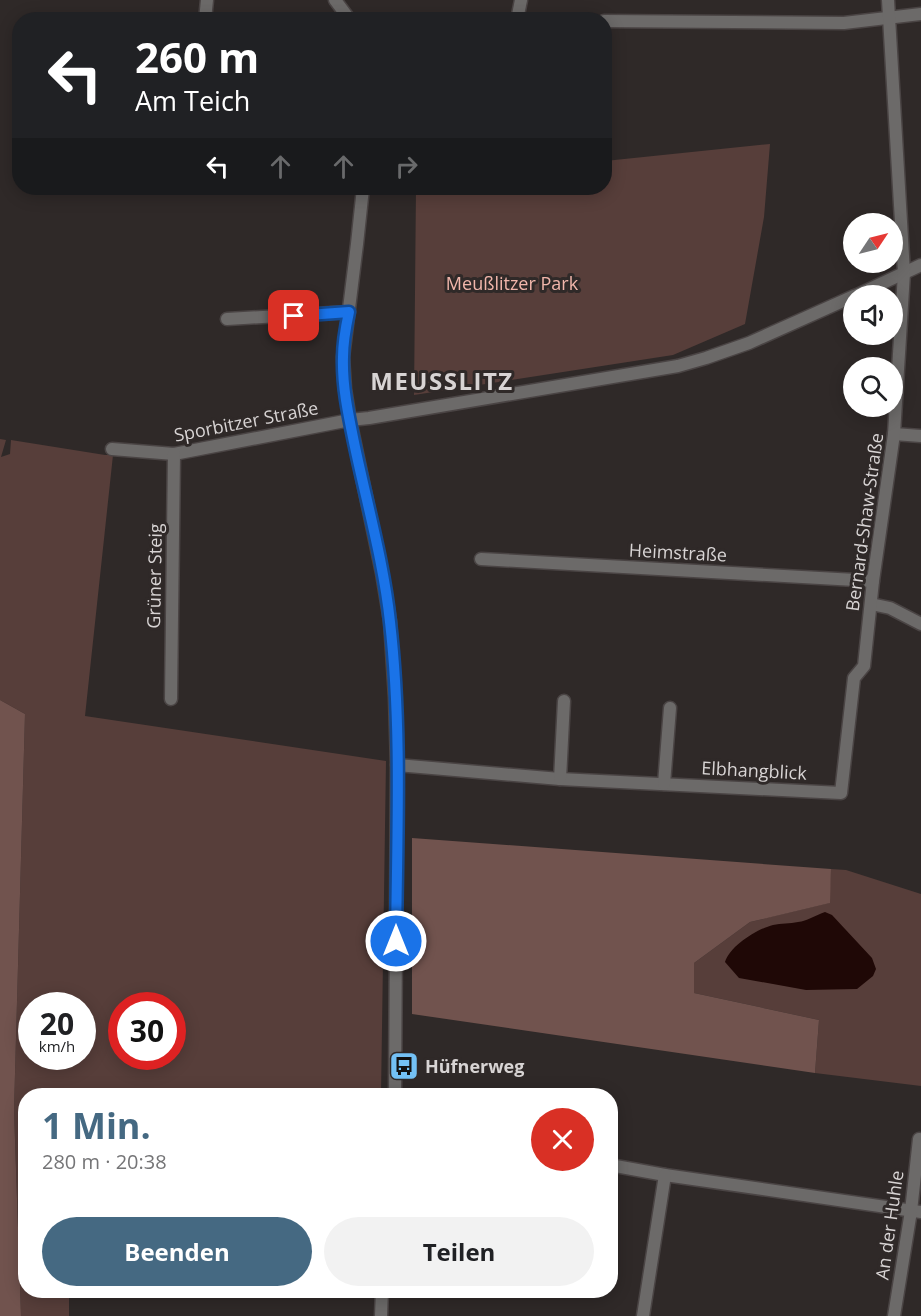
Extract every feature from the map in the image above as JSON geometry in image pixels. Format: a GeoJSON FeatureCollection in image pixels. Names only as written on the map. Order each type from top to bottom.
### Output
{"type":"FeatureCollection","features":[{"type":"Feature","properties":{"kind":"street","name":"Bernard-Shaw-Straße"},"geometry":{"type":"LineString","coordinates":[[841,793],[854,678],[864,666],[873,581],[894,434],[904,273],[888,0]]}},
{"type":"Feature","properties":{"kind":"street"},"geometry":{"type":"LineString","coordinates":[[612,21],[844,23],[921,14]]}},
{"type":"Feature","properties":{"kind":"street"},"geometry":{"type":"LineString","coordinates":[[362,195],[343,357],[350,420],[390,621],[398,765],[395,1088]]}},
{"type":"Feature","properties":{"kind":"street","name":"Sporbitzer Straße"},"geometry":{"type":"LineString","coordinates":[[878,285],[921,265]]}},
{"type":"Feature","properties":{"kind":"street","name":"Sporbitzer Straße"},"geometry":{"type":"LineString","coordinates":[[112,449],[174,454],[350,420],[678,366],[749,343],[843,301]]}},
{"type":"Feature","properties":{"kind":"street"},"geometry":{"type":"LineString","coordinates":[[227,319],[349,312]]}},
{"type":"Feature","properties":{"kind":"street"},"geometry":{"type":"LineString","coordinates":[[894,434],[921,436]]}},
{"type":"Feature","properties":{"kind":"street","name":"Grüner Steig"},"geometry":{"type":"LineString","coordinates":[[171,699],[174,454]]}},
{"type":"Feature","properties":{"kind":"street","name":"Heimstraße"},"geometry":{"type":"LineString","coordinates":[[481,560],[873,581]]}},
{"type":"Feature","properties":{"kind":"street"},"geometry":{"type":"LineString","coordinates":[[871,604],[890,608],[921,624]]}},
{"type":"Feature","properties":{"kind":"street"},"geometry":{"type":"LineString","coordinates":[[560,779],[564,701]]}},
{"type":"Feature","properties":{"kind":"street"},"geometry":{"type":"LineString","coordinates":[[664,784],[670,708]]}},
{"type":"Feature","properties":{"kind":"street","name":"Elbhangblick"},"geometry":{"type":"LineString","coordinates":[[398,765],[560,779],[841,793]]}},
{"type":"Feature","properties":{"kind":"street","name":"An der Huhle"},"geometry":{"type":"LineString","coordinates":[[894,1316],[916,1211],[919,1139]]}},
{"type":"Feature","properties":{"kind":"street"},"geometry":{"type":"LineString","coordinates":[[618,1167],[916,1211]]}},
{"type":"Feature","properties":{"kind":"street"},"geometry":{"type":"LineString","coordinates":[[644,1316],[665,1175]]}},
{"type":"Feature","properties":{"kind":"street"},"geometry":{"type":"LineString","coordinates":[[381,1316],[382,1298]]}},
{"type":"Feature","properties":{"kind":"green space","name":"Meußlitzer Park"},"geometry":{"type":"Polygon","coordinates":[[[770,144],[764,217],[745,324],[673,355],[414,395],[416,195],[612,195],[612,160],[770,144]]]}},
{"type":"Feature","properties":{"kind":"green space"},"geometry":{"type":"Polygon","coordinates":[[[0,439],[6,440],[1,457],[10,454],[11,440],[113,455],[85,716],[386,761],[381,1088],[18,1088],[18,1228],[14,1110],[25,714],[0,700],[0,439]]]}},
{"type":"Feature","properties":{"kind":"green space"},"geometry":{"type":"Polygon","coordinates":[[[831,869],[846,870],[921,894],[921,1086],[815,1073],[819,1020],[694,993],[694,963],[750,922],[829,903],[831,869]]]}},
{"type":"Feature","properties":{"kind":"green space"},"geometry":{"type":"Polygon","coordinates":[[[20,1298],[69,1298],[69,1316],[21,1316],[20,1298]]]}},
{"type":"Feature","properties":{"kind":"shaded area"},"geometry":{"type":"Polygon","coordinates":[[[0,700],[25,714],[14,1110],[18,1298],[20,1298],[21,1316],[0,1316],[0,700]]]}},
{"type":"Feature","properties":{"kind":"shaded area"},"geometry":{"type":"Polygon","coordinates":[[[412,838],[831,869],[830,903],[750,922],[694,963],[694,993],[819,1020],[815,1073],[412,1014],[412,838]]]}},
{"type":"Feature","properties":{"kind":"shaded area"},"geometry":{"type":"Polygon","coordinates":[[[825,912],[832,915],[872,958],[876,969],[873,976],[857,989],[806,990],[739,978],[725,962],[738,944],[759,930],[773,925],[801,921],[825,912]]]}},
{"type":"Feature","properties":{"kind":"place","name":"Hüfnerweg"},"geometry":{"type":"Point","coordinates":[404,1066]}},
{"type":"Feature","properties":{"kind":"district","name":"MEUSSLITZ"},"geometry":{"type":"Point","coordinates":[442,380]}},
{"type":"Feature","properties":{"kind":"route"},"geometry":{"type":"LineString","coordinates":[[294,316],[349,312],[343,357],[345,389],[390,621],[398,765],[396,941]]}}]}
